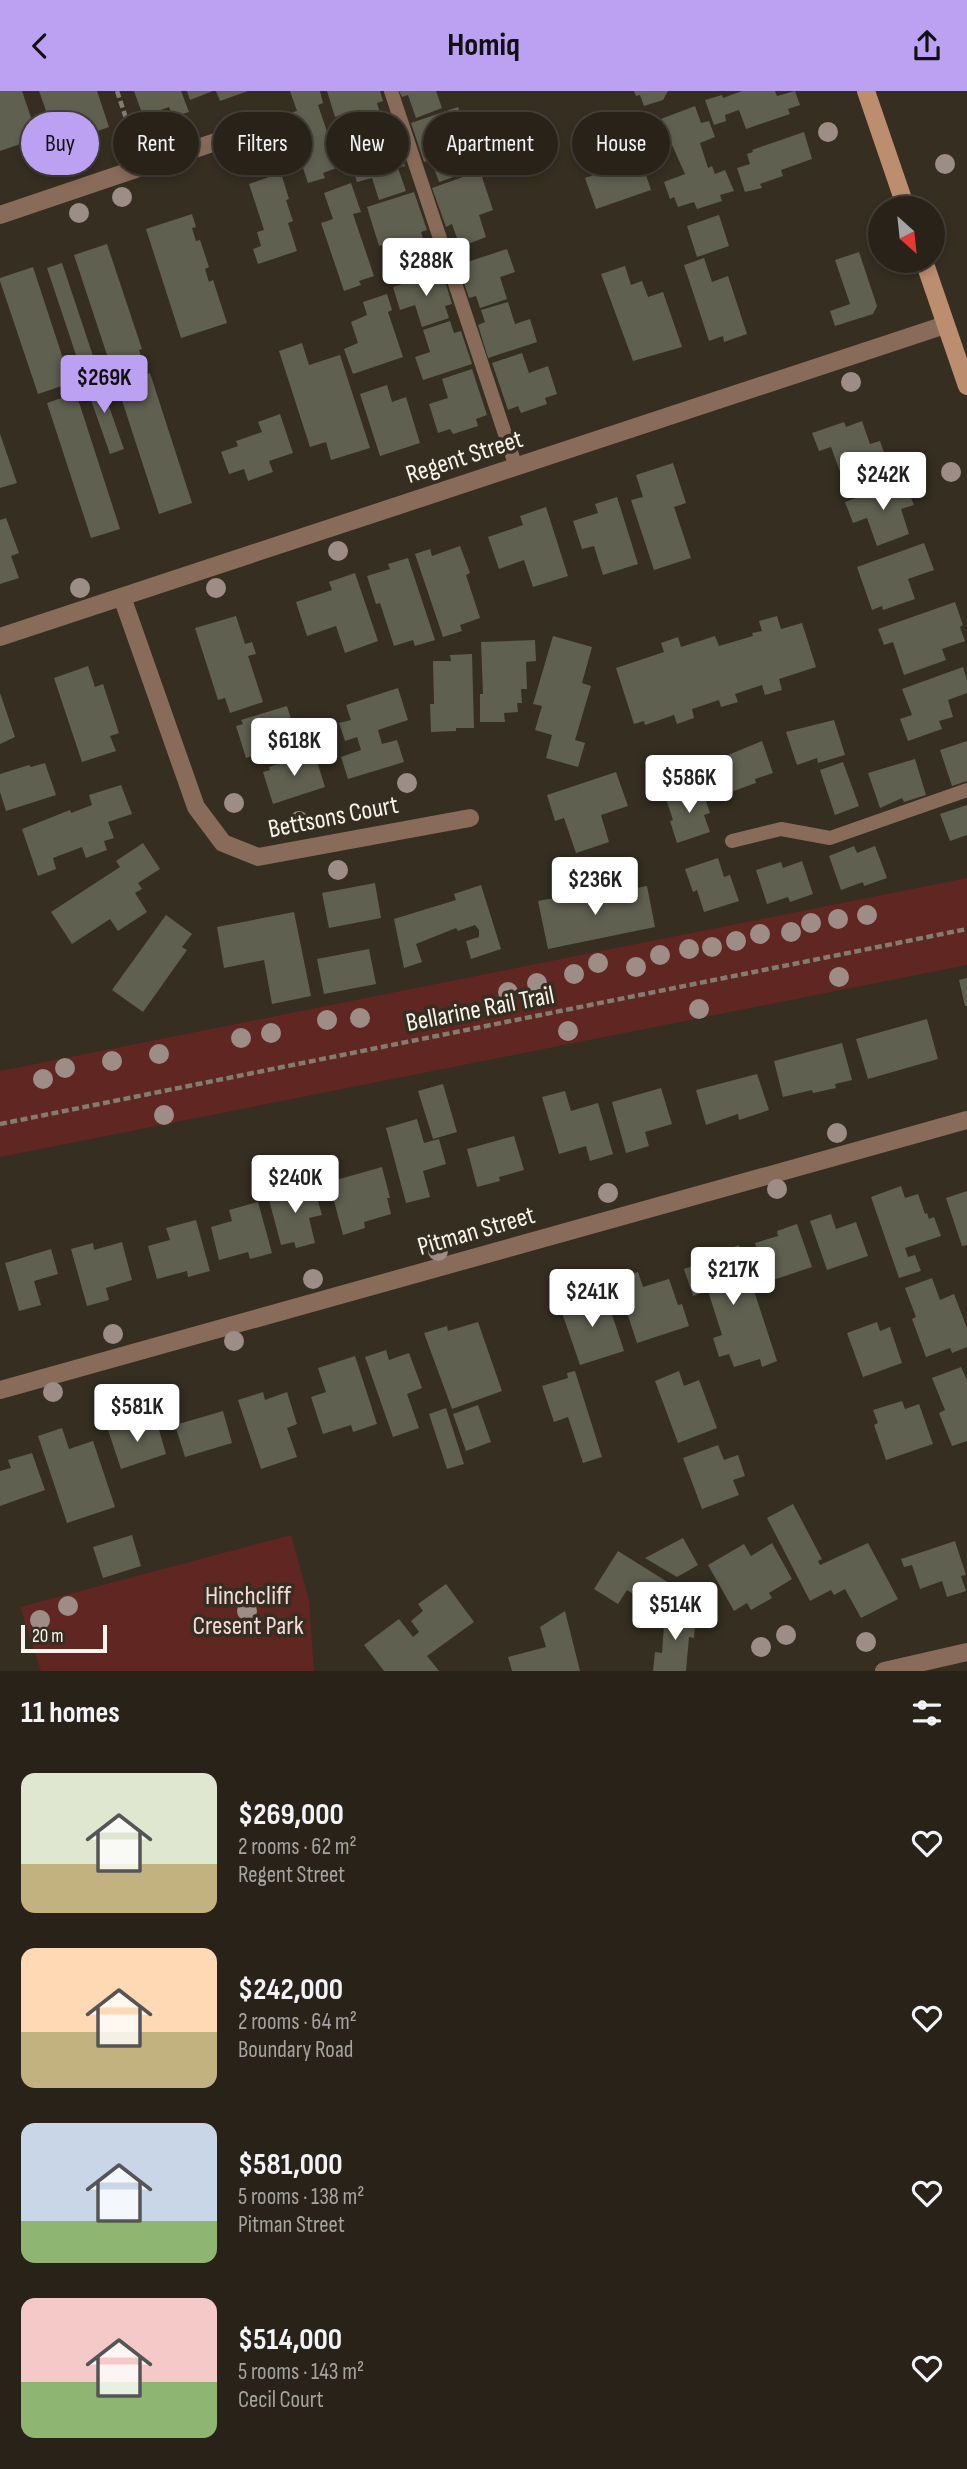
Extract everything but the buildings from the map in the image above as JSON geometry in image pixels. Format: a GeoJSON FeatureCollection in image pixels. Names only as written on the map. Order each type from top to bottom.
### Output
{"type":"FeatureCollection","features":[{"type":"Feature","properties":{"kind":"main road"},"geometry":{"type":"LineString","coordinates":[[866,91],[902,196]]}},
{"type":"Feature","properties":{"kind":"main road"},"geometry":{"type":"LineString","coordinates":[[928,273],[967,386]]}},
{"type":"Feature","properties":{"kind":"street"},"geometry":{"type":"LineString","coordinates":[[0,215],[213,143]]}},
{"type":"Feature","properties":{"kind":"street","name":"Regent Street"},"geometry":{"type":"LineString","coordinates":[[0,637],[945,325]]}},
{"type":"Feature","properties":{"kind":"street","name":"Bettsons Court"},"geometry":{"type":"LineString","coordinates":[[122,597],[196,807],[223,843],[258,857],[470,818]]}},
{"type":"Feature","properties":{"kind":"street","name":"Pitman Street"},"geometry":{"type":"LineString","coordinates":[[0,1390],[967,1120]]}},
{"type":"Feature","properties":{"kind":"street"},"geometry":{"type":"LineString","coordinates":[[884,1671],[967,1651]]}},
{"type":"Feature","properties":{"kind":"lane"},"geometry":{"type":"LineString","coordinates":[[391,91],[516,467]]}},
{"type":"Feature","properties":{"kind":"lane"},"geometry":{"type":"LineString","coordinates":[[733,841],[781,828],[830,838],[967,790]]}},
{"type":"Feature","properties":{"kind":"path"},"geometry":{"type":"LineString","coordinates":[[117,91],[124,112]]}},
{"type":"Feature","properties":{"kind":"path","name":"Bellarine Rail Trail"},"geometry":{"type":"LineString","coordinates":[[0,1124],[967,929]]}},
{"type":"Feature","properties":{"kind":"green space"},"geometry":{"type":"Polygon","coordinates":[[[967,878],[967,965],[0,1157],[0,1071],[967,878]]]}},
{"type":"Feature","properties":{"kind":"green space","name":"Hinchcliff Cresent Park"},"geometry":{"type":"Polygon","coordinates":[[[291,1535],[309,1600],[314,1671],[41,1671],[20,1607],[291,1535]]]}}]}
